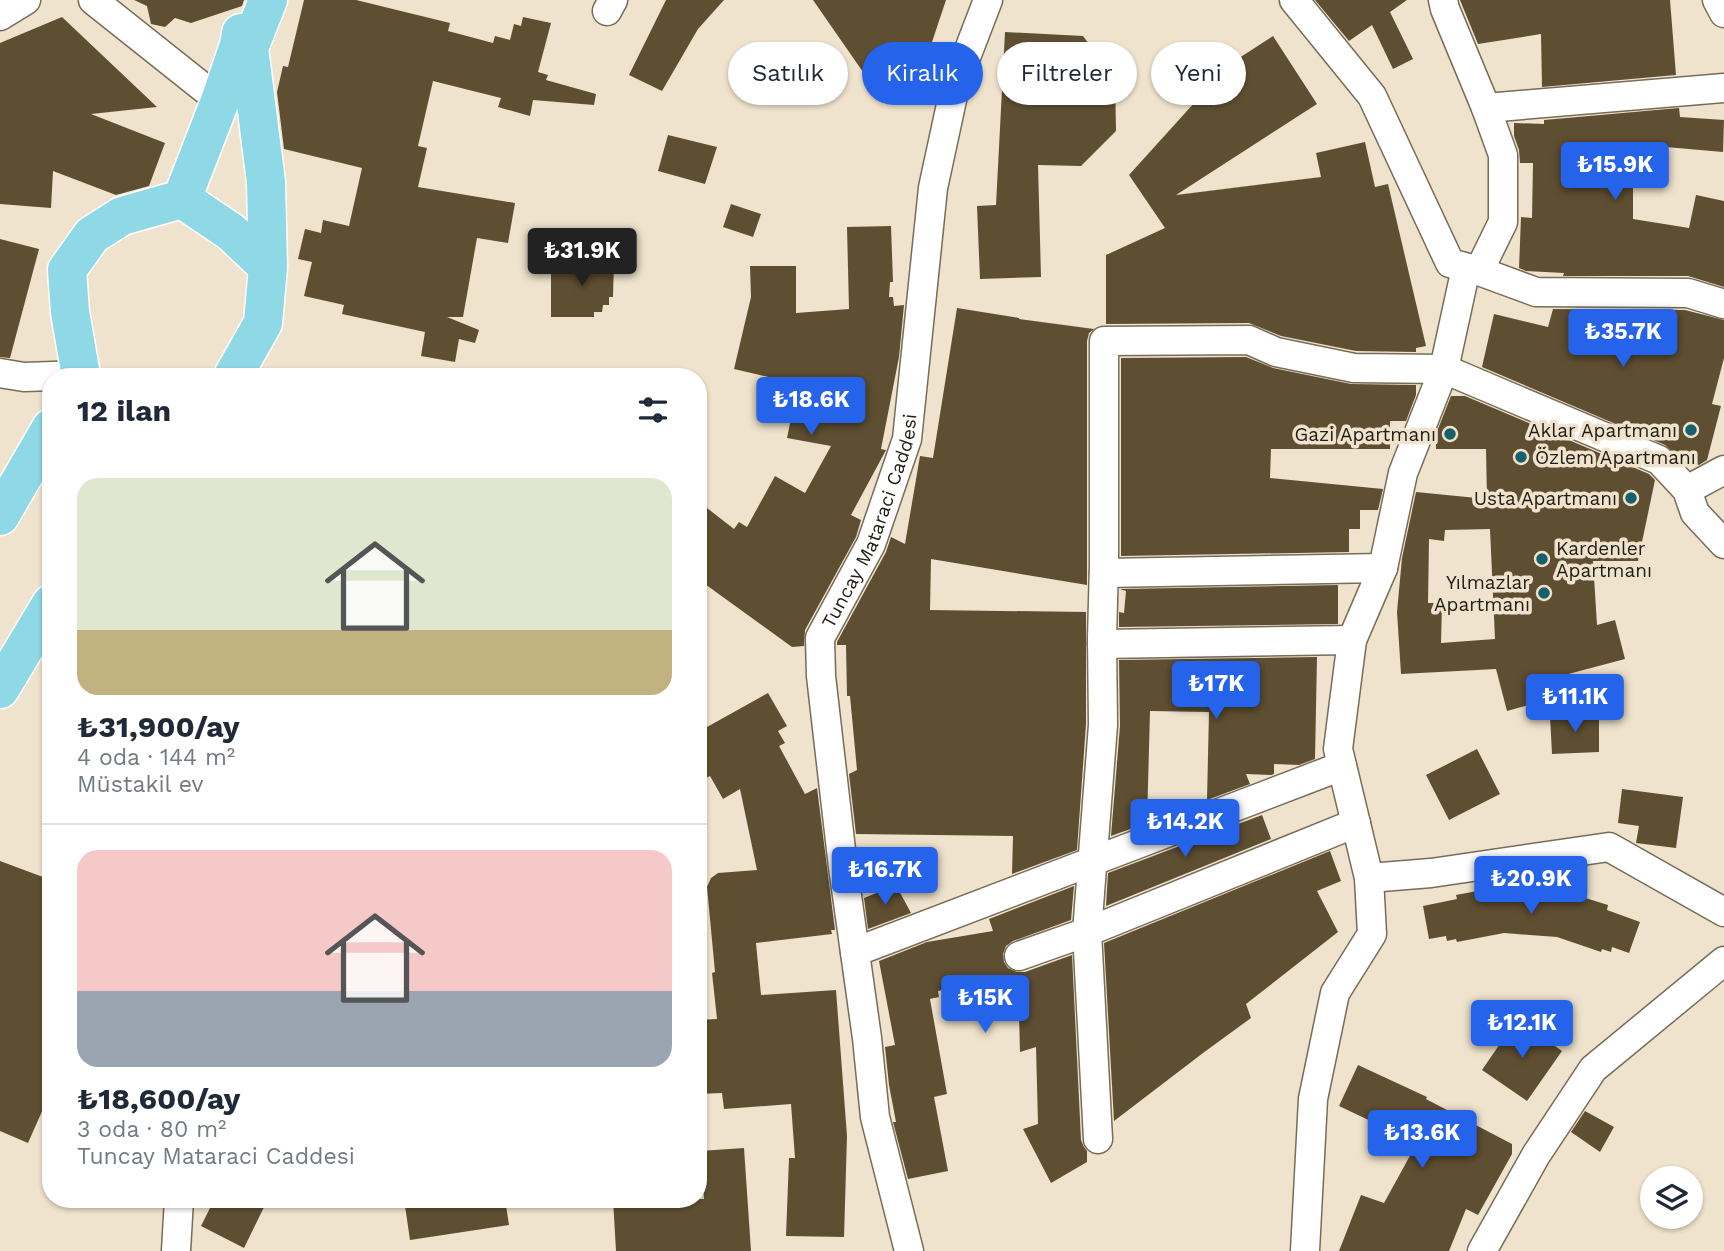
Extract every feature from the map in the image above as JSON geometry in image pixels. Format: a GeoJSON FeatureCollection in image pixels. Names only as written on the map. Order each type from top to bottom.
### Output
{"type":"FeatureCollection","features":[{"type":"Feature","properties":{"kind":"main road"},"geometry":{"type":"LineString","coordinates":[[182,199],[239,45],[247,0]]}},
{"type":"Feature","properties":{"kind":"main road"},"geometry":{"type":"LineString","coordinates":[[238,368],[263,324],[268,267],[266,182],[249,48],[268,0]]}},
{"type":"Feature","properties":{"kind":"main road"},"geometry":{"type":"LineString","coordinates":[[81,368],[70,312],[67,270],[92,235],[122,216],[182,199],[231,232],[268,267]]}},
{"type":"Feature","properties":{"kind":"main road"},"geometry":{"type":"LineString","coordinates":[[0,516],[42,444]]}},
{"type":"Feature","properties":{"kind":"main road"},"geometry":{"type":"LineString","coordinates":[[0,689],[42,619]]}},
{"type":"Feature","properties":{"kind":"street"},"geometry":{"type":"LineString","coordinates":[[0,16],[26,0]]}},
{"type":"Feature","properties":{"kind":"street"},"geometry":{"type":"LineString","coordinates":[[93,0],[220,101]]}},
{"type":"Feature","properties":{"kind":"street","name":"Tuncay Mataraci Caddesi"},"geometry":{"type":"LineString","coordinates":[[909,1251],[874,1117],[867,1038],[824,703],[820,638],[871,544],[907,439],[933,188],[956,86],[988,0]]}},
{"type":"Feature","properties":{"kind":"street"},"geometry":{"type":"LineString","coordinates":[[1294,0],[1372,96],[1450,263],[1536,292],[1688,293],[1724,304]]}},
{"type":"Feature","properties":{"kind":"street"},"geometry":{"type":"LineString","coordinates":[[1305,1251],[1313,1099],[1335,993],[1372,934],[1369,878],[1338,749],[1352,640],[1382,568],[1403,473],[1444,369],[1472,269],[1503,222],[1503,155],[1443,0]]}},
{"type":"Feature","properties":{"kind":"street"},"geometry":{"type":"LineString","coordinates":[[1717,0],[1724,13]]}},
{"type":"Feature","properties":{"kind":"street"},"geometry":{"type":"LineString","coordinates":[[1486,108],[1724,88]]}},
{"type":"Feature","properties":{"kind":"street"},"geometry":{"type":"LineString","coordinates":[[1098,1139],[1087,932],[1103,725],[1104,341],[1250,340],[1276,352],[1354,368],[1444,369],[1660,460],[1687,490],[1695,513],[1724,544]]}},
{"type":"Feature","properties":{"kind":"street"},"geometry":{"type":"LineString","coordinates":[[0,373],[42,377]]}},
{"type":"Feature","properties":{"kind":"street"},"geometry":{"type":"LineString","coordinates":[[1687,490],[1724,470]]}},
{"type":"Feature","properties":{"kind":"street"},"geometry":{"type":"LineString","coordinates":[[1104,573],[1382,568]]}},
{"type":"Feature","properties":{"kind":"street"},"geometry":{"type":"LineString","coordinates":[[1102,644],[1352,640]]}},
{"type":"Feature","properties":{"kind":"street"},"geometry":{"type":"LineString","coordinates":[[855,952],[1342,766]]}},
{"type":"Feature","properties":{"kind":"street"},"geometry":{"type":"LineString","coordinates":[[1019,956],[1087,932],[1356,823]]}},
{"type":"Feature","properties":{"kind":"street"},"geometry":{"type":"LineString","coordinates":[[1369,878],[1431,873],[1609,847],[1724,912]]}},
{"type":"Feature","properties":{"kind":"street"},"geometry":{"type":"LineString","coordinates":[[1482,1251],[1536,1155],[1593,1069],[1724,961]]}},
{"type":"Feature","properties":{"kind":"street"},"geometry":{"type":"LineString","coordinates":[[176,1251],[178,1208]]}},
{"type":"Feature","properties":{"kind":"building"},"geometry":{"type":"Polygon","coordinates":[[[134,0],[244,0],[242,6],[191,23],[175,18],[165,27],[151,24],[147,6],[134,0]]]}},
{"type":"Feature","properties":{"kind":"building"},"geometry":{"type":"Polygon","coordinates":[[[304,0],[356,0],[450,23],[448,31],[493,43],[495,36],[510,40],[514,24],[521,26],[523,17],[551,23],[538,72],[548,75],[546,80],[596,94],[594,105],[533,100],[530,116],[498,107],[501,98],[433,81],[418,146],[427,148],[418,187],[515,203],[508,243],[477,238],[463,317],[447,317],[479,330],[475,343],[459,339],[455,362],[421,356],[425,332],[342,314],[344,305],[304,296],[312,262],[298,259],[305,229],[321,233],[323,220],[349,226],[362,168],[284,149],[277,92],[283,66],[288,67],[304,0]]]}},
{"type":"Feature","properties":{"kind":"building"},"geometry":{"type":"Polygon","coordinates":[[[666,0],[724,0],[698,29],[662,91],[629,75],[666,0]]]}},
{"type":"Feature","properties":{"kind":"building"},"geometry":{"type":"Polygon","coordinates":[[[813,0],[946,0],[932,42],[862,42],[862,71],[848,50],[848,42],[842,42],[813,0]]]}},
{"type":"Feature","properties":{"kind":"building"},"geometry":{"type":"Polygon","coordinates":[[[1315,0],[1407,0],[1390,12],[1413,59],[1393,69],[1372,25],[1349,41],[1315,0]]]}},
{"type":"Feature","properties":{"kind":"building"},"geometry":{"type":"Polygon","coordinates":[[[1460,0],[1670,0],[1676,75],[1542,87],[1541,34],[1478,44],[1460,0]]]}},
{"type":"Feature","properties":{"kind":"building"},"geometry":{"type":"Polygon","coordinates":[[[62,17],[157,107],[91,114],[165,143],[149,186],[116,195],[53,171],[51,208],[0,204],[0,43],[62,17]]]}},
{"type":"Feature","properties":{"kind":"building"},"geometry":{"type":"Polygon","coordinates":[[[1005,32],[1083,36],[1087,42],[1004,42],[1005,32]]]}},
{"type":"Feature","properties":{"kind":"building"},"geometry":{"type":"Polygon","coordinates":[[[1273,36],[1317,104],[1176,195],[1321,177],[1316,153],[1365,142],[1375,187],[1388,184],[1426,346],[1416,348],[1416,352],[1356,351],[1281,336],[1249,323],[1106,324],[1106,255],[1165,228],[1129,175],[1192,105],[1246,105],[1246,53],[1273,36]]]}},
{"type":"Feature","properties":{"kind":"building"},"geometry":{"type":"Polygon","coordinates":[[[1001,105],[1116,105],[1116,131],[1081,166],[1038,165],[1041,277],[980,279],[977,206],[996,205],[1001,105]]]}},
{"type":"Feature","properties":{"kind":"building"},"geometry":{"type":"Polygon","coordinates":[[[1679,108],[1680,117],[1724,120],[1723,152],[1643,145],[1642,150],[1568,146],[1565,168],[1633,182],[1633,219],[1689,228],[1696,195],[1724,201],[1724,287],[1688,276],[1563,276],[1564,273],[1526,271],[1519,268],[1521,217],[1532,218],[1533,163],[1520,163],[1514,123],[1544,124],[1544,120],[1679,108]]]}},
{"type":"Feature","properties":{"kind":"building"},"geometry":{"type":"Polygon","coordinates":[[[668,135],[717,147],[705,184],[658,171],[668,135]]]}},
{"type":"Feature","properties":{"kind":"building"},"geometry":{"type":"Polygon","coordinates":[[[731,204],[761,214],[753,237],[723,227],[731,204]]]}},
{"type":"Feature","properties":{"kind":"building"},"geometry":{"type":"Polygon","coordinates":[[[891,226],[893,282],[890,282],[889,297],[893,297],[894,306],[904,305],[899,357],[881,449],[886,450],[851,515],[861,520],[856,537],[805,630],[804,646],[792,647],[707,586],[707,508],[734,529],[739,522],[747,527],[775,476],[805,493],[831,446],[787,438],[798,384],[734,369],[751,297],[750,266],[796,266],[796,313],[849,309],[847,227],[891,226]]]}},
{"type":"Feature","properties":{"kind":"building"},"geometry":{"type":"Polygon","coordinates":[[[0,239],[39,249],[10,358],[0,357],[0,239]]]}},
{"type":"Feature","properties":{"kind":"building"},"geometry":{"type":"Polygon","coordinates":[[[576,259],[614,259],[613,297],[609,297],[609,305],[603,305],[602,312],[594,312],[594,317],[551,317],[551,268],[576,268],[576,259]]]}},
{"type":"Feature","properties":{"kind":"building"},"geometry":{"type":"Polygon","coordinates":[[[957,308],[1094,329],[1089,333],[1087,341],[1087,585],[931,559],[930,610],[1086,612],[1086,724],[1077,850],[1012,874],[1013,836],[856,834],[849,774],[857,770],[850,696],[847,696],[846,645],[837,645],[837,642],[886,552],[891,537],[905,544],[920,456],[933,458],[957,308]]]}},
{"type":"Feature","properties":{"kind":"building"},"geometry":{"type":"Polygon","coordinates":[[[1553,309],[1685,310],[1724,320],[1724,358],[1712,404],[1721,406],[1707,460],[1699,465],[1682,461],[1665,445],[1482,367],[1494,314],[1548,327],[1553,309]]]}},
{"type":"Feature","properties":{"kind":"building"},"geometry":{"type":"Polygon","coordinates":[[[1246,357],[1273,368],[1351,384],[1416,385],[1416,395],[1406,421],[1390,421],[1390,449],[1271,449],[1270,478],[1383,489],[1378,510],[1360,510],[1360,529],[1349,529],[1349,552],[1121,556],[1121,358],[1246,357]]]}},
{"type":"Feature","properties":{"kind":"building"},"geometry":{"type":"Polygon","coordinates":[[[1451,396],[1465,396],[1649,474],[1655,480],[1638,561],[1593,561],[1597,625],[1615,620],[1625,659],[1557,677],[1562,696],[1507,711],[1496,669],[1401,674],[1397,612],[1402,558],[1416,492],[1487,499],[1486,449],[1436,449],[1436,434],[1451,396]],[[1490,529],[1445,530],[1444,541],[1429,539],[1428,603],[1442,603],[1441,643],[1495,639],[1490,529]]]}},
{"type":"Feature","properties":{"kind":"building"},"geometry":{"type":"Polygon","coordinates":[[[1338,585],[1338,624],[1119,627],[1119,612],[1124,613],[1126,591],[1120,589],[1338,585]]]}},
{"type":"Feature","properties":{"kind":"building"},"geometry":{"type":"Polygon","coordinates":[[[1317,657],[1315,759],[1299,765],[1274,764],[1274,774],[1271,775],[1246,774],[1250,784],[1207,800],[1209,712],[1150,711],[1147,823],[1111,836],[1120,726],[1119,660],[1317,657]]]}},
{"type":"Feature","properties":{"kind":"building"},"geometry":{"type":"Polygon","coordinates":[[[768,693],[787,726],[778,731],[785,743],[779,746],[805,794],[817,788],[835,930],[831,930],[832,934],[756,943],[761,995],[836,990],[847,1136],[844,1237],[786,1236],[789,1158],[795,1158],[791,1104],[724,1109],[722,1093],[707,1094],[707,1020],[717,1019],[707,887],[711,878],[718,873],[757,870],[740,789],[723,799],[710,776],[707,778],[707,727],[768,693]]]}},
{"type":"Feature","properties":{"kind":"building"},"geometry":{"type":"Polygon","coordinates":[[[1599,715],[1599,752],[1552,754],[1550,716],[1599,715]]]}},
{"type":"Feature","properties":{"kind":"building"},"geometry":{"type":"Polygon","coordinates":[[[1477,749],[1500,794],[1449,820],[1426,775],[1477,749]]]}},
{"type":"Feature","properties":{"kind":"building"},"geometry":{"type":"Polygon","coordinates":[[[1622,789],[1683,797],[1676,848],[1636,843],[1639,826],[1618,823],[1622,789]]]}},
{"type":"Feature","properties":{"kind":"building"},"geometry":{"type":"Polygon","coordinates":[[[1262,815],[1271,839],[1106,906],[1108,873],[1262,815]]]}},
{"type":"Feature","properties":{"kind":"building"},"geometry":{"type":"Polygon","coordinates":[[[1330,851],[1341,881],[1317,891],[1338,932],[1246,1004],[1251,1018],[1114,1121],[1104,943],[1330,851]]]}},
{"type":"Feature","properties":{"kind":"building"},"geometry":{"type":"Polygon","coordinates":[[[0,861],[42,877],[42,1111],[28,1143],[0,1131],[0,861]]]}},
{"type":"Feature","properties":{"kind":"building"},"geometry":{"type":"Polygon","coordinates":[[[1512,880],[1556,883],[1556,887],[1580,889],[1579,896],[1608,905],[1607,910],[1640,922],[1629,953],[1612,947],[1611,952],[1602,949],[1601,952],[1557,937],[1504,933],[1457,942],[1456,939],[1447,941],[1446,936],[1429,939],[1423,906],[1457,899],[1456,895],[1488,889],[1489,882],[1512,884],[1512,880]]]}},
{"type":"Feature","properties":{"kind":"building"},"geometry":{"type":"Polygon","coordinates":[[[896,885],[911,913],[868,929],[864,898],[896,885]]]}},
{"type":"Feature","properties":{"kind":"building"},"geometry":{"type":"Polygon","coordinates":[[[1074,886],[1071,920],[1013,941],[1006,946],[1003,954],[1008,968],[1017,972],[1025,972],[1072,955],[1081,1140],[1087,1151],[1087,1162],[1051,1183],[1023,1129],[1038,1124],[1036,1047],[1020,1052],[1018,977],[938,991],[939,997],[930,999],[947,1094],[934,1097],[948,1171],[908,1179],[893,1122],[896,1122],[885,1047],[895,1045],[879,961],[927,942],[993,931],[989,919],[1074,886]]]}},
{"type":"Feature","properties":{"kind":"building"},"geometry":{"type":"Polygon","coordinates":[[[1517,1019],[1562,1051],[1527,1101],[1482,1070],[1517,1019]]]}},
{"type":"Feature","properties":{"kind":"building"},"geometry":{"type":"Polygon","coordinates":[[[1358,1065],[1427,1097],[1426,1099],[1512,1144],[1512,1154],[1478,1215],[1466,1209],[1449,1251],[1339,1251],[1361,1195],[1384,1203],[1417,1143],[1339,1106],[1358,1065]]]}},
{"type":"Feature","properties":{"kind":"building"},"geometry":{"type":"Polygon","coordinates":[[[1585,1111],[1614,1127],[1600,1152],[1571,1132],[1585,1111]]]}},
{"type":"Feature","properties":{"kind":"building"},"geometry":{"type":"Polygon","coordinates":[[[744,1148],[751,1251],[616,1251],[614,1208],[707,1208],[707,1151],[744,1148]]]}},
{"type":"Feature","properties":{"kind":"building"},"geometry":{"type":"Polygon","coordinates":[[[210,1208],[264,1208],[244,1248],[201,1226],[210,1208]]]}},
{"type":"Feature","properties":{"kind":"building"},"geometry":{"type":"Polygon","coordinates":[[[405,1208],[506,1208],[509,1225],[410,1240],[405,1208]]]}},
{"type":"Feature","properties":{"kind":"place","name":"Aklar Apartmanı"},"geometry":{"type":"Point","coordinates":[1691,430]}},
{"type":"Feature","properties":{"kind":"place","name":"Gazi Apartmanı"},"geometry":{"type":"Point","coordinates":[1450,434]}},
{"type":"Feature","properties":{"kind":"place","name":"Özlem Apartmanı"},"geometry":{"type":"Point","coordinates":[1521,457]}},
{"type":"Feature","properties":{"kind":"place","name":"Usta Apartmanı"},"geometry":{"type":"Point","coordinates":[1631,498]}},
{"type":"Feature","properties":{"kind":"place","name":"Kardenler Apartmanı"},"geometry":{"type":"Point","coordinates":[1542,559]}},
{"type":"Feature","properties":{"kind":"place","name":"Yılmazlar Apartmanı"},"geometry":{"type":"Point","coordinates":[1544,593]}}]}
